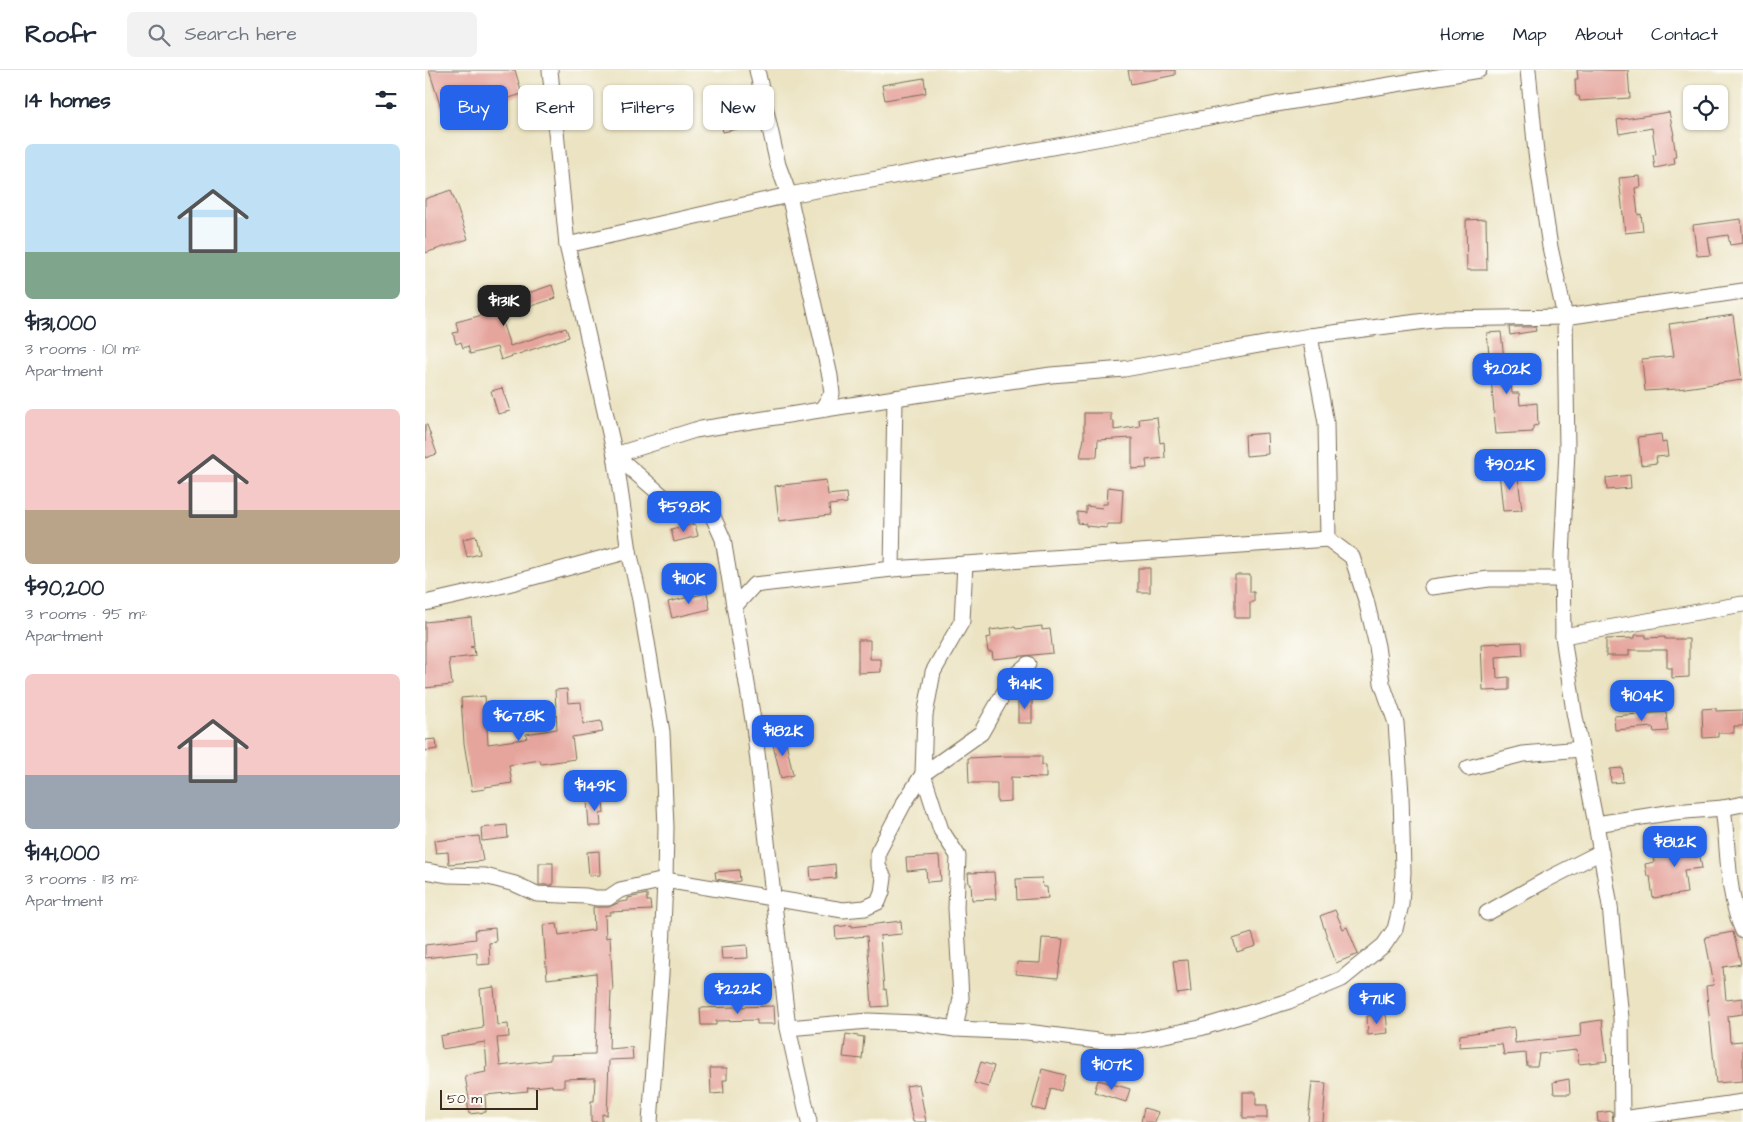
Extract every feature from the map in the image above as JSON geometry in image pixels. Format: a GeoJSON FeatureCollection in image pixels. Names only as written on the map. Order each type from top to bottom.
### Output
{"type":"FeatureCollection","features":[{"type":"Feature","properties":{"kind":"street"},"geometry":{"type":"LineString","coordinates":[[550,70],[567,245],[615,454],[629,551],[640,600],[662,732],[666,826],[665,880],[661,974],[650,1122]]}},
{"type":"Feature","properties":{"kind":"street"},"geometry":{"type":"LineString","coordinates":[[757,70],[778,165],[789,195],[830,376],[832,394],[822,409]]}},
{"type":"Feature","properties":{"kind":"street"},"geometry":{"type":"LineString","coordinates":[[567,245],[789,195],[1276,104],[1479,70]]}},
{"type":"Feature","properties":{"kind":"street"},"geometry":{"type":"LineString","coordinates":[[1528,70],[1536,153],[1550,247],[1565,317],[1567,450],[1563,636],[1574,712],[1610,906],[1621,1018],[1622,1120],[1743,1102]]}},
{"type":"Feature","properties":{"kind":"street"},"geometry":{"type":"LineString","coordinates":[[615,454],[695,430],[1051,375],[1124,369],[1310,336],[1441,319],[1565,317],[1743,291]]}},
{"type":"Feature","properties":{"kind":"street"},"geometry":{"type":"LineString","coordinates":[[1310,336],[1325,423],[1328,539]]}},
{"type":"Feature","properties":{"kind":"street"},"geometry":{"type":"LineString","coordinates":[[892,569],[895,398]]}},
{"type":"Feature","properties":{"kind":"street"},"geometry":{"type":"LineString","coordinates":[[615,454],[666,499],[710,510],[723,539],[754,726],[789,1028],[809,1122]]}},
{"type":"Feature","properties":{"kind":"street"},"geometry":{"type":"LineString","coordinates":[[734,607],[754,585],[892,569],[1328,539],[1352,557],[1366,600],[1377,646],[1382,683],[1396,723],[1401,794],[1403,872],[1401,905],[1395,929],[1384,945],[1342,979],[1289,1001],[1200,1028],[1135,1041],[1105,1042],[1027,1032],[955,1029],[916,1023],[868,1021],[789,1028]]}},
{"type":"Feature","properties":{"kind":"street"},"geometry":{"type":"LineString","coordinates":[[425,603],[504,585],[629,551]]}},
{"type":"Feature","properties":{"kind":"street"},"geometry":{"type":"LineString","coordinates":[[955,1029],[961,998],[956,908],[958,856],[941,830],[923,774],[925,715],[933,672],[961,621],[965,564]]}},
{"type":"Feature","properties":{"kind":"street"},"geometry":{"type":"LineString","coordinates":[[1432,587],[1489,579],[1563,579]]}},
{"type":"Feature","properties":{"kind":"street"},"geometry":{"type":"LineString","coordinates":[[1563,636],[1743,604]]}},
{"type":"Feature","properties":{"kind":"street"},"geometry":{"type":"LineString","coordinates":[[425,871],[449,875],[485,876],[515,884],[537,894],[608,898],[620,890],[665,880],[843,910],[865,908],[878,902],[882,892],[884,878],[878,866],[878,852],[903,803],[923,774],[981,733],[1013,678],[1028,664]]}},
{"type":"Feature","properties":{"kind":"street"},"geometry":{"type":"LineString","coordinates":[[1468,768],[1523,754],[1581,749]]}},
{"type":"Feature","properties":{"kind":"street"},"geometry":{"type":"LineString","coordinates":[[1596,824],[1743,804]]}},
{"type":"Feature","properties":{"kind":"street"},"geometry":{"type":"LineString","coordinates":[[1723,808],[1730,881],[1743,931]]}},
{"type":"Feature","properties":{"kind":"street"},"geometry":{"type":"LineString","coordinates":[[1487,913],[1601,852]]}},
{"type":"Feature","properties":{"kind":"building"},"geometry":{"type":"Polygon","coordinates":[[[429,70],[515,70],[519,85],[518,95],[508,98],[508,85],[440,85],[440,105],[429,70]]]}},
{"type":"Feature","properties":{"kind":"building"},"geometry":{"type":"Polygon","coordinates":[[[1128,70],[1175,70],[1175,75],[1131,84],[1128,70]]]}},
{"type":"Feature","properties":{"kind":"building"},"geometry":{"type":"Polygon","coordinates":[[[1577,70],[1628,70],[1630,98],[1580,101],[1579,96],[1576,96],[1575,79],[1578,79],[1577,70]]]}},
{"type":"Feature","properties":{"kind":"building"},"geometry":{"type":"Polygon","coordinates":[[[924,78],[926,93],[885,100],[882,85],[924,78]]]}},
{"type":"Feature","properties":{"kind":"building"},"geometry":{"type":"Polygon","coordinates":[[[1669,112],[1674,135],[1675,164],[1655,168],[1653,155],[1656,154],[1652,128],[1619,134],[1617,120],[1669,112]]]}},
{"type":"Feature","properties":{"kind":"building"},"geometry":{"type":"Polygon","coordinates":[[[1640,176],[1641,187],[1635,188],[1638,215],[1641,214],[1643,231],[1625,233],[1619,178],[1640,176]]]}},
{"type":"Feature","properties":{"kind":"building"},"geometry":{"type":"Polygon","coordinates":[[[451,190],[468,239],[425,253],[425,199],[451,190]]]}},
{"type":"Feature","properties":{"kind":"building"},"geometry":{"type":"Polygon","coordinates":[[[1486,219],[1487,270],[1467,270],[1466,220],[1486,219]]]}},
{"type":"Feature","properties":{"kind":"building"},"geometry":{"type":"Polygon","coordinates":[[[1741,219],[1743,243],[1730,245],[1728,235],[1708,238],[1711,255],[1697,256],[1693,225],[1741,219]]]}},
{"type":"Feature","properties":{"kind":"building"},"geometry":{"type":"Polygon","coordinates":[[[552,285],[556,298],[500,316],[510,346],[566,328],[569,337],[501,360],[497,347],[470,354],[468,346],[463,348],[461,342],[456,344],[453,333],[458,332],[456,322],[486,314],[484,308],[552,285]]]}},
{"type":"Feature","properties":{"kind":"building"},"geometry":{"type":"Polygon","coordinates":[[[1733,315],[1742,380],[1678,389],[1645,391],[1642,359],[1674,356],[1669,324],[1733,315]]]}},
{"type":"Feature","properties":{"kind":"building"},"geometry":{"type":"Polygon","coordinates":[[[1509,327],[1535,327],[1536,331],[1510,335],[1509,327]]]}},
{"type":"Feature","properties":{"kind":"building"},"geometry":{"type":"Polygon","coordinates":[[[1501,332],[1506,376],[1510,375],[1512,393],[1519,393],[1520,405],[1537,403],[1538,425],[1533,426],[1533,432],[1496,434],[1487,333],[1501,332]]]}},
{"type":"Feature","properties":{"kind":"building"},"geometry":{"type":"Polygon","coordinates":[[[502,388],[510,411],[498,414],[491,391],[502,388]]]}},
{"type":"Feature","properties":{"kind":"building"},"geometry":{"type":"Polygon","coordinates":[[[1084,413],[1111,413],[1111,421],[1114,421],[1114,430],[1140,426],[1139,419],[1157,417],[1160,443],[1164,442],[1165,458],[1146,460],[1147,468],[1132,469],[1132,438],[1098,440],[1097,457],[1080,457],[1084,439],[1084,413]]]}},
{"type":"Feature","properties":{"kind":"building"},"geometry":{"type":"Polygon","coordinates":[[[425,425],[427,425],[437,454],[425,458],[425,425]]]}},
{"type":"Feature","properties":{"kind":"building"},"geometry":{"type":"Polygon","coordinates":[[[1267,433],[1268,454],[1246,456],[1245,435],[1267,433]]]}},
{"type":"Feature","properties":{"kind":"building"},"geometry":{"type":"Polygon","coordinates":[[[1661,434],[1662,443],[1666,442],[1668,456],[1656,457],[1657,463],[1641,465],[1638,437],[1661,434]]]}},
{"type":"Feature","properties":{"kind":"building"},"geometry":{"type":"Polygon","coordinates":[[[1517,470],[1522,510],[1503,511],[1499,472],[1517,470]]]}},
{"type":"Feature","properties":{"kind":"building"},"geometry":{"type":"Polygon","coordinates":[[[1630,475],[1631,488],[1607,490],[1606,478],[1630,475]]]}},
{"type":"Feature","properties":{"kind":"building"},"geometry":{"type":"Polygon","coordinates":[[[826,480],[828,495],[846,493],[847,503],[829,505],[830,515],[779,521],[775,486],[826,480]]]}},
{"type":"Feature","properties":{"kind":"building"},"geometry":{"type":"Polygon","coordinates":[[[1108,487],[1123,489],[1121,524],[1107,524],[1107,528],[1086,526],[1086,524],[1078,523],[1078,512],[1086,513],[1086,506],[1102,508],[1103,504],[1107,504],[1108,487]]]}},
{"type":"Feature","properties":{"kind":"building"},"geometry":{"type":"Polygon","coordinates":[[[695,524],[698,536],[674,542],[671,529],[695,524]]]}},
{"type":"Feature","properties":{"kind":"building"},"geometry":{"type":"Polygon","coordinates":[[[476,536],[480,554],[467,557],[463,539],[476,536]]]}},
{"type":"Feature","properties":{"kind":"building"},"geometry":{"type":"Polygon","coordinates":[[[1138,568],[1150,568],[1150,592],[1138,592],[1138,568]]]}},
{"type":"Feature","properties":{"kind":"building"},"geometry":{"type":"Polygon","coordinates":[[[1235,575],[1250,575],[1250,592],[1254,592],[1254,602],[1250,602],[1250,618],[1235,618],[1235,575]]]}},
{"type":"Feature","properties":{"kind":"building"},"geometry":{"type":"Polygon","coordinates":[[[707,593],[710,609],[672,618],[668,602],[707,593]]]}},
{"type":"Feature","properties":{"kind":"building"},"geometry":{"type":"Polygon","coordinates":[[[471,617],[474,646],[470,647],[474,648],[475,656],[449,659],[452,685],[425,688],[425,622],[471,617]]]}},
{"type":"Feature","properties":{"kind":"building"},"geometry":{"type":"Polygon","coordinates":[[[1042,626],[1042,630],[1050,629],[1053,653],[993,659],[992,652],[988,652],[986,638],[991,637],[990,630],[1042,626]]]}},
{"type":"Feature","properties":{"kind":"building"},"geometry":{"type":"Polygon","coordinates":[[[1635,635],[1646,635],[1646,638],[1689,639],[1689,677],[1672,678],[1672,668],[1667,668],[1667,650],[1629,650],[1629,656],[1606,656],[1606,639],[1635,638],[1635,635]]]}},
{"type":"Feature","properties":{"kind":"building"},"geometry":{"type":"Polygon","coordinates":[[[858,640],[870,640],[870,659],[881,659],[881,672],[858,673],[858,640]]]}},
{"type":"Feature","properties":{"kind":"building"},"geometry":{"type":"Polygon","coordinates":[[[1522,642],[1523,655],[1496,657],[1497,678],[1509,677],[1509,690],[1483,691],[1481,644],[1522,642]]]}},
{"type":"Feature","properties":{"kind":"building"},"geometry":{"type":"Polygon","coordinates":[[[567,689],[568,703],[581,702],[583,724],[601,721],[603,732],[572,737],[575,759],[541,764],[540,760],[509,765],[512,783],[472,791],[464,743],[461,698],[485,696],[488,744],[524,739],[527,738],[526,734],[557,729],[555,690],[567,689]]]}},
{"type":"Feature","properties":{"kind":"building"},"geometry":{"type":"Polygon","coordinates":[[[1018,698],[1032,698],[1032,723],[1018,723],[1018,698]]]}},
{"type":"Feature","properties":{"kind":"building"},"geometry":{"type":"Polygon","coordinates":[[[1716,708],[1716,711],[1743,710],[1743,726],[1734,726],[1734,733],[1718,733],[1718,737],[1703,738],[1702,709],[1716,708]]]}},
{"type":"Feature","properties":{"kind":"building"},"geometry":{"type":"Polygon","coordinates":[[[1666,712],[1668,731],[1654,732],[1653,727],[1615,730],[1614,716],[1666,712]]]}},
{"type":"Feature","properties":{"kind":"building"},"geometry":{"type":"Polygon","coordinates":[[[785,737],[793,775],[781,778],[772,740],[785,737]]]}},
{"type":"Feature","properties":{"kind":"building"},"geometry":{"type":"Polygon","coordinates":[[[436,739],[437,749],[425,751],[425,740],[436,739]]]}},
{"type":"Feature","properties":{"kind":"building"},"geometry":{"type":"Polygon","coordinates":[[[1042,756],[1042,765],[1046,765],[1046,778],[1011,777],[1011,801],[997,802],[997,783],[969,783],[968,758],[1042,756]]]}},
{"type":"Feature","properties":{"kind":"building"},"geometry":{"type":"Polygon","coordinates":[[[1622,768],[1623,782],[1611,783],[1610,769],[1622,768]]]}},
{"type":"Feature","properties":{"kind":"building"},"geometry":{"type":"Polygon","coordinates":[[[603,800],[604,813],[600,814],[601,826],[589,826],[587,801],[603,800]]]}},
{"type":"Feature","properties":{"kind":"building"},"geometry":{"type":"Polygon","coordinates":[[[507,825],[508,838],[482,841],[481,828],[507,825]]]}},
{"type":"Feature","properties":{"kind":"building"},"geometry":{"type":"Polygon","coordinates":[[[1702,833],[1704,850],[1699,851],[1702,868],[1684,870],[1687,893],[1653,898],[1650,876],[1647,876],[1645,864],[1654,862],[1653,856],[1685,852],[1683,836],[1702,833]]]}},
{"type":"Feature","properties":{"kind":"building"},"geometry":{"type":"Polygon","coordinates":[[[479,836],[483,861],[449,864],[448,852],[436,853],[434,841],[479,836]]]}},
{"type":"Feature","properties":{"kind":"building"},"geometry":{"type":"Polygon","coordinates":[[[599,851],[600,875],[589,876],[587,852],[599,851]]]}},
{"type":"Feature","properties":{"kind":"building"},"geometry":{"type":"Polygon","coordinates":[[[939,856],[941,881],[927,882],[926,869],[907,871],[906,858],[939,856]]]}},
{"type":"Feature","properties":{"kind":"building"},"geometry":{"type":"Polygon","coordinates":[[[539,863],[553,863],[553,885],[539,885],[539,863]]]}},
{"type":"Feature","properties":{"kind":"building"},"geometry":{"type":"Polygon","coordinates":[[[835,864],[836,878],[811,880],[810,867],[835,864]]]}},
{"type":"Feature","properties":{"kind":"building"},"geometry":{"type":"Polygon","coordinates":[[[739,870],[740,881],[716,879],[715,872],[739,870]]]}},
{"type":"Feature","properties":{"kind":"building"},"geometry":{"type":"Polygon","coordinates":[[[994,872],[996,899],[972,900],[968,873],[994,872]]]}},
{"type":"Feature","properties":{"kind":"building"},"geometry":{"type":"Polygon","coordinates":[[[1042,878],[1043,887],[1047,887],[1048,898],[1017,900],[1016,879],[1042,878]]]}},
{"type":"Feature","properties":{"kind":"building"},"geometry":{"type":"Polygon","coordinates":[[[647,894],[647,901],[650,901],[651,910],[610,912],[610,915],[605,915],[606,938],[610,937],[613,991],[611,991],[609,1049],[632,1047],[633,1059],[609,1060],[607,1115],[602,1114],[602,1122],[591,1122],[591,1101],[594,1101],[595,1078],[564,1079],[564,1087],[552,1087],[552,1085],[527,1088],[528,1091],[485,1095],[486,1112],[469,1114],[467,1099],[469,1099],[465,1076],[486,1072],[485,1042],[442,1049],[440,1036],[483,1028],[480,989],[494,987],[497,1025],[508,1024],[509,1037],[497,1038],[500,1066],[550,1060],[550,1055],[595,1054],[596,973],[547,979],[543,925],[557,924],[559,935],[594,930],[593,907],[609,907],[628,901],[628,898],[647,894]]]}},
{"type":"Feature","properties":{"kind":"building"},"geometry":{"type":"Polygon","coordinates":[[[1335,910],[1343,929],[1347,927],[1358,954],[1336,963],[1320,916],[1335,910]]]}},
{"type":"Feature","properties":{"kind":"building"},"geometry":{"type":"Polygon","coordinates":[[[901,921],[902,934],[880,936],[884,990],[886,989],[888,1006],[872,1007],[867,936],[836,939],[835,927],[852,925],[852,927],[901,921]]]}},
{"type":"Feature","properties":{"kind":"building"},"geometry":{"type":"Polygon","coordinates":[[[495,928],[496,942],[489,943],[490,964],[477,965],[477,952],[425,958],[425,945],[476,939],[475,930],[495,928]]]}},
{"type":"Feature","properties":{"kind":"building"},"geometry":{"type":"Polygon","coordinates":[[[1733,932],[1741,964],[1723,967],[1726,1000],[1743,998],[1743,1014],[1728,1016],[1730,1042],[1743,1041],[1743,1081],[1716,1083],[1706,986],[1714,985],[1705,937],[1733,932]]]}},
{"type":"Feature","properties":{"kind":"building"},"geometry":{"type":"Polygon","coordinates":[[[1252,933],[1256,946],[1237,952],[1233,939],[1252,933]]]}},
{"type":"Feature","properties":{"kind":"building"},"geometry":{"type":"Polygon","coordinates":[[[1042,938],[1063,939],[1058,978],[1016,974],[1017,962],[1040,963],[1042,938]]]}},
{"type":"Feature","properties":{"kind":"building"},"geometry":{"type":"Polygon","coordinates":[[[747,945],[748,958],[722,959],[721,947],[747,945]]]}},
{"type":"Feature","properties":{"kind":"building"},"geometry":{"type":"Polygon","coordinates":[[[1188,960],[1191,992],[1177,994],[1173,961],[1188,960]]]}},
{"type":"Feature","properties":{"kind":"building"},"geometry":{"type":"Polygon","coordinates":[[[774,1006],[775,1024],[757,1024],[757,1020],[716,1021],[716,1025],[701,1025],[700,1008],[774,1006]]]}},
{"type":"Feature","properties":{"kind":"building"},"geometry":{"type":"Polygon","coordinates":[[[1386,1014],[1388,1033],[1368,1035],[1367,1016],[1386,1014]]]}},
{"type":"Feature","properties":{"kind":"building"},"geometry":{"type":"Polygon","coordinates":[[[1602,1020],[1607,1061],[1579,1064],[1577,1050],[1539,1054],[1537,1066],[1527,1066],[1526,1053],[1504,1055],[1502,1044],[1459,1047],[1460,1035],[1514,1027],[1515,1043],[1581,1036],[1580,1023],[1602,1020]]]}},
{"type":"Feature","properties":{"kind":"building"},"geometry":{"type":"Polygon","coordinates":[[[846,1034],[864,1037],[862,1059],[843,1057],[846,1034]]]}},
{"type":"Feature","properties":{"kind":"building"},"geometry":{"type":"Polygon","coordinates":[[[981,1062],[994,1066],[988,1087],[974,1083],[981,1062]]]}},
{"type":"Feature","properties":{"kind":"building"},"geometry":{"type":"Polygon","coordinates":[[[710,1068],[727,1068],[727,1080],[723,1080],[724,1093],[711,1094],[710,1068]]]}},
{"type":"Feature","properties":{"kind":"building"},"geometry":{"type":"Polygon","coordinates":[[[1042,1069],[1065,1075],[1061,1091],[1051,1088],[1045,1111],[1032,1108],[1042,1069]]]}},
{"type":"Feature","properties":{"kind":"building"},"geometry":{"type":"Polygon","coordinates":[[[1569,1079],[1570,1094],[1554,1094],[1553,1082],[1569,1079]]]}},
{"type":"Feature","properties":{"kind":"building"},"geometry":{"type":"Polygon","coordinates":[[[1098,1080],[1130,1089],[1126,1102],[1094,1092],[1098,1080]]]}},
{"type":"Feature","properties":{"kind":"building"},"geometry":{"type":"Polygon","coordinates":[[[1312,1082],[1326,1083],[1323,1122],[1308,1122],[1312,1082]]]}},
{"type":"Feature","properties":{"kind":"building"},"geometry":{"type":"Polygon","coordinates":[[[919,1084],[926,1122],[913,1122],[906,1086],[919,1084]]]}},
{"type":"Feature","properties":{"kind":"building"},"geometry":{"type":"Polygon","coordinates":[[[1243,1092],[1256,1092],[1256,1105],[1267,1105],[1267,1118],[1243,1118],[1243,1092]]]}},
{"type":"Feature","properties":{"kind":"building"},"geometry":{"type":"Polygon","coordinates":[[[1144,1108],[1158,1112],[1155,1122],[1141,1122],[1144,1108]]]}},
{"type":"Feature","properties":{"kind":"building"},"geometry":{"type":"Polygon","coordinates":[[[1612,1111],[1613,1122],[1598,1122],[1597,1113],[1612,1111]]]}}]}
